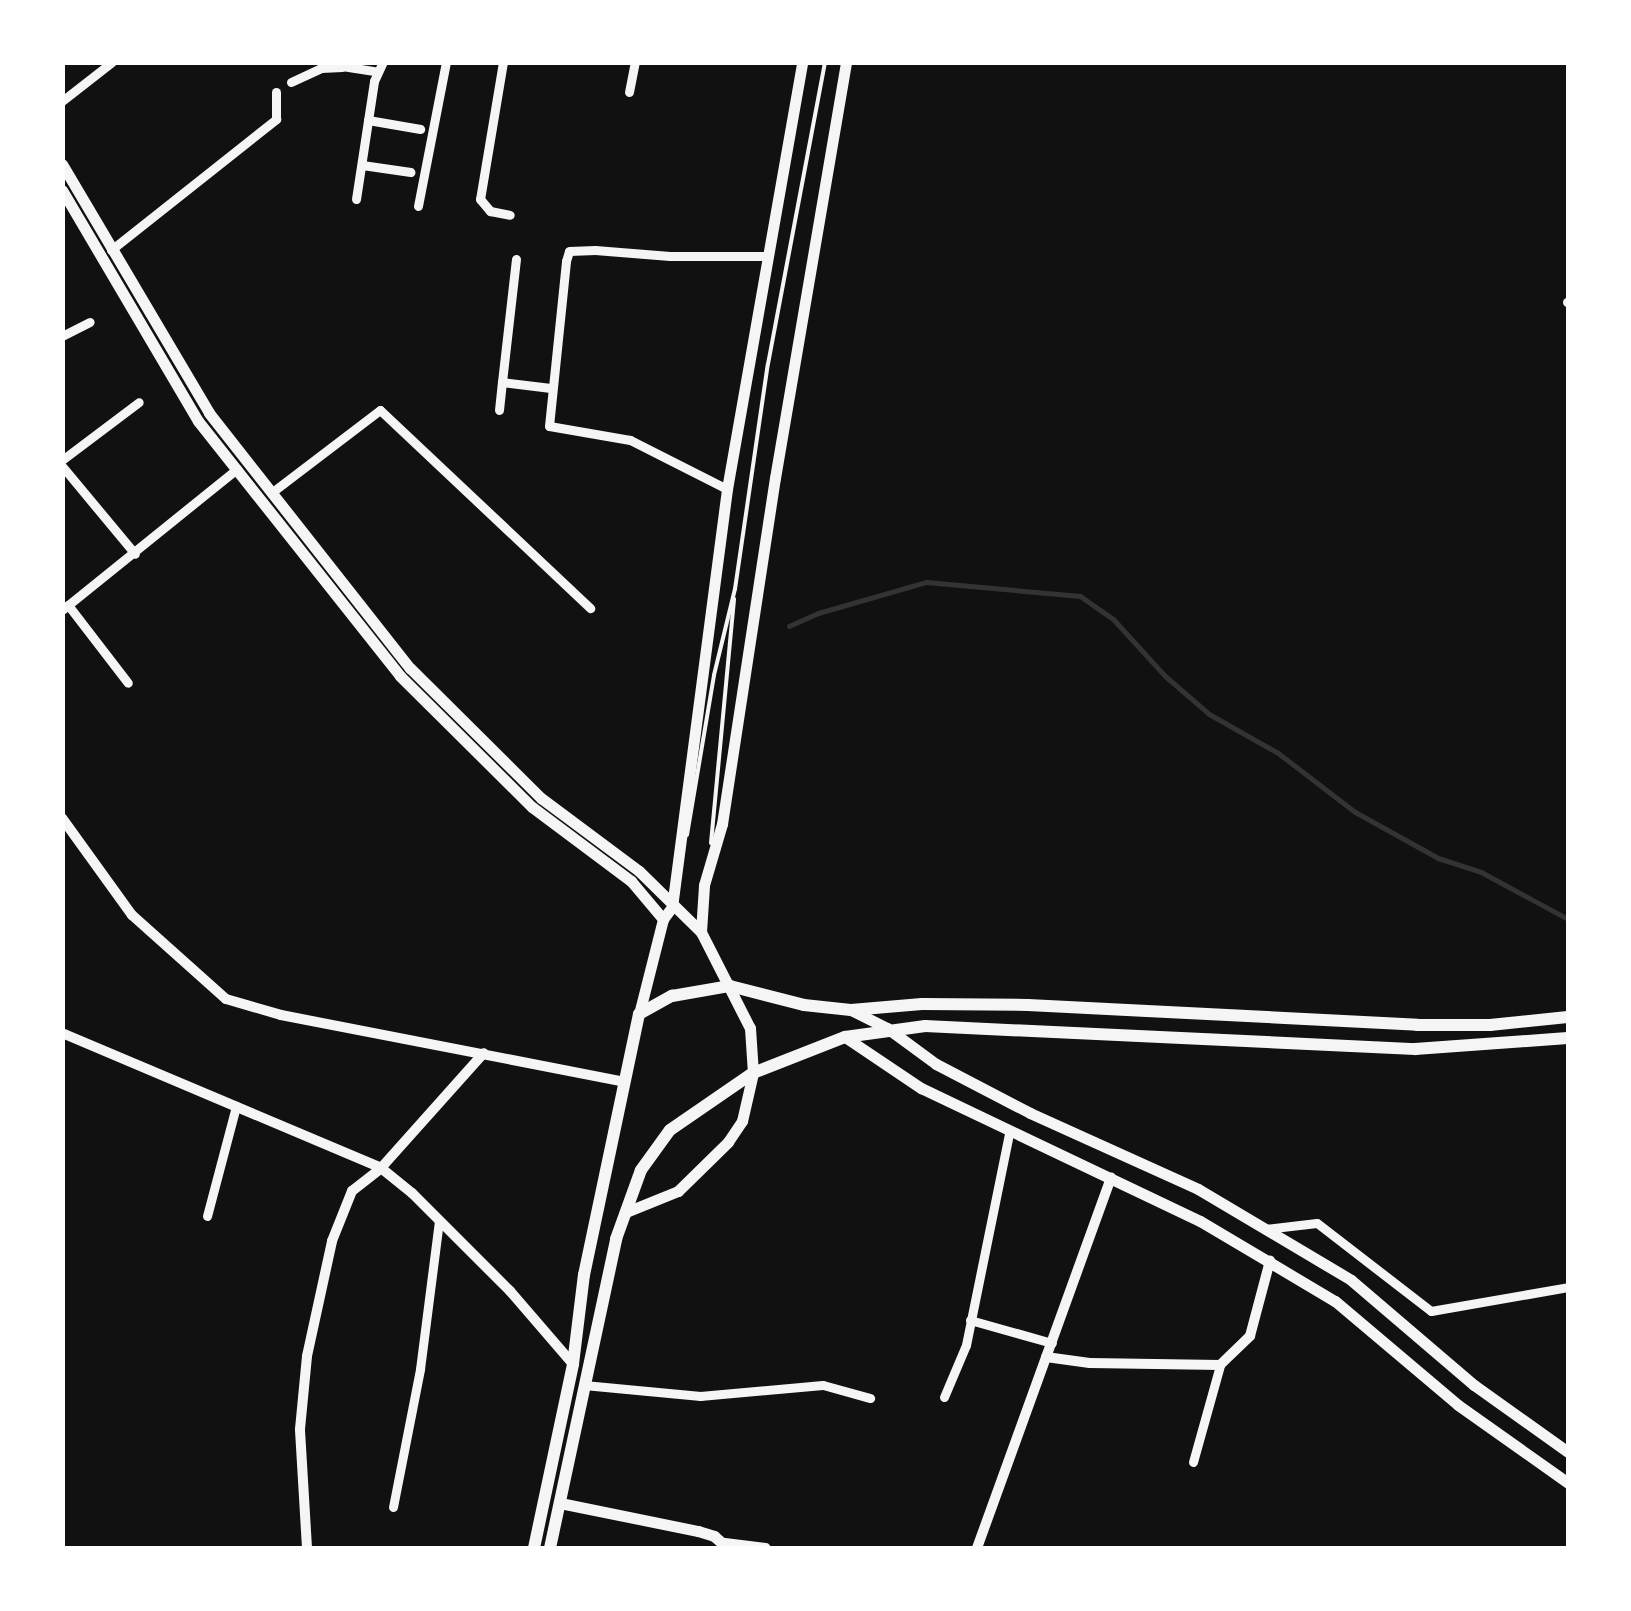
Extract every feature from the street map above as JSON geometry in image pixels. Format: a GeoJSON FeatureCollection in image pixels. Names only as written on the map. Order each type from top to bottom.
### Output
{"type":"FeatureCollection","features":[{"type":"Feature","properties":{"kind":"main road"},"geometry":{"type":"LineString","coordinates":[[534,1548],[573,1364],[584,1275],[640,1014],[662,919],[672,907],[727,489],[802,62]]}},
{"type":"Feature","properties":{"kind":"main road"},"geometry":{"type":"LineString","coordinates":[[702,932],[710,859],[722,824],[781,440],[846,62]]}},
{"type":"Feature","properties":{"kind":"main road"},"geometry":{"type":"LineString","coordinates":[[62,164],[209,414],[410,668],[540,798],[639,871],[702,932],[750,1028],[754,1072],[742,1121],[728,1142],[678,1191],[626,1212]]}},
{"type":"Feature","properties":{"kind":"main road"},"geometry":{"type":"LineString","coordinates":[[62,190],[198,420],[400,676],[532,807],[631,881],[662,919]]}},
{"type":"Feature","properties":{"kind":"main road"},"geometry":{"type":"LineString","coordinates":[[640,1014],[672,996],[730,986],[804,1005],[851,1010],[922,1004],[1028,1006],[1417,1025],[1490,1025],[1568,1017]]}},
{"type":"Feature","properties":{"kind":"main road"},"geometry":{"type":"LineString","coordinates":[[851,1010],[886,1028],[936,1064],[1030,1113],[1198,1189],[1284,1239],[1350,1280],[1474,1385],[1568,1452]]}},
{"type":"Feature","properties":{"kind":"main road"},"geometry":{"type":"LineString","coordinates":[[550,1548],[584,1385],[626,1212],[641,1170],[670,1130],[754,1072],[845,1037],[886,1028],[1022,1030],[1415,1049],[1568,1038]]}},
{"type":"Feature","properties":{"kind":"main road"},"geometry":{"type":"LineString","coordinates":[[845,1037],[921,1088],[1111,1178],[1270,1261],[1335,1301],[1458,1405],[1568,1483]]}},
{"type":"Feature","properties":{"kind":"main road"},"geometry":{"type":"LineString","coordinates":[[560,1503],[698,1532],[727,1546]]}},
{"type":"Feature","properties":{"kind":"street"},"geometry":{"type":"LineString","coordinates":[[62,101],[112,62]]}},
{"type":"Feature","properties":{"kind":"street"},"geometry":{"type":"LineString","coordinates":[[418,206],[446,62]]}},
{"type":"Feature","properties":{"kind":"street"},"geometry":{"type":"LineString","coordinates":[[504,62],[480,199],[490,211],[510,215]]}},
{"type":"Feature","properties":{"kind":"street"},"geometry":{"type":"LineString","coordinates":[[629,92],[634,62]]}},
{"type":"Feature","properties":{"kind":"street"},"geometry":{"type":"LineString","coordinates":[[291,82],[320,68],[380,67],[356,199]]}},
{"type":"Feature","properties":{"kind":"street"},"geometry":{"type":"LineString","coordinates":[[111,250],[276,119],[276,92]]}},
{"type":"Feature","properties":{"kind":"street"},"geometry":{"type":"LineString","coordinates":[[368,120],[420,130]]}},
{"type":"Feature","properties":{"kind":"street"},"geometry":{"type":"LineString","coordinates":[[362,164],[410,172]]}},
{"type":"Feature","properties":{"kind":"street"},"geometry":{"type":"LineString","coordinates":[[727,489],[630,440],[554,430],[548,421],[569,252],[768,256]]}},
{"type":"Feature","properties":{"kind":"street"},"geometry":{"type":"LineString","coordinates":[[499,410],[516,259]]}},
{"type":"Feature","properties":{"kind":"street"},"geometry":{"type":"LineString","coordinates":[[62,336],[90,322]]}},
{"type":"Feature","properties":{"kind":"street"},"geometry":{"type":"LineString","coordinates":[[502,382],[552,388]]}},
{"type":"Feature","properties":{"kind":"street"},"geometry":{"type":"LineString","coordinates":[[134,554],[62,463],[139,402]]}},
{"type":"Feature","properties":{"kind":"street"},"geometry":{"type":"LineString","coordinates":[[271,492],[380,410],[590,608]]}},
{"type":"Feature","properties":{"kind":"street"},"geometry":{"type":"LineString","coordinates":[[128,683],[65,608],[236,469]]}},
{"type":"Feature","properties":{"kind":"street"},"geometry":{"type":"LineString","coordinates":[[62,818],[132,915],[226,999],[280,1015],[626,1082]]}},
{"type":"Feature","properties":{"kind":"street"},"geometry":{"type":"LineString","coordinates":[[62,1034],[381,1168],[510,1291],[573,1364]]}},
{"type":"Feature","properties":{"kind":"street"},"geometry":{"type":"LineString","coordinates":[[306,1548],[300,1428],[307,1356],[332,1241],[352,1191],[381,1168],[484,1053]]}},
{"type":"Feature","properties":{"kind":"street"},"geometry":{"type":"LineString","coordinates":[[207,1216],[236,1106]]}},
{"type":"Feature","properties":{"kind":"street"},"geometry":{"type":"LineString","coordinates":[[944,1397],[957,1370],[970,1320],[1010,1133]]}},
{"type":"Feature","properties":{"kind":"street"},"geometry":{"type":"LineString","coordinates":[[977,1548],[1111,1178]]}},
{"type":"Feature","properties":{"kind":"street"},"geometry":{"type":"LineString","coordinates":[[392,1507],[420,1369],[438,1220]]}},
{"type":"Feature","properties":{"kind":"street"},"geometry":{"type":"LineString","coordinates":[[1266,1228],[1317,1223],[1431,1311],[1568,1287]]}},
{"type":"Feature","properties":{"kind":"street"},"geometry":{"type":"LineString","coordinates":[[1193,1462],[1220,1365],[1250,1336],[1270,1261]]}},
{"type":"Feature","properties":{"kind":"street"},"geometry":{"type":"LineString","coordinates":[[970,1320],[1052,1342]]}},
{"type":"Feature","properties":{"kind":"street"},"geometry":{"type":"LineString","coordinates":[[1046,1357],[1182,1367],[1220,1365]]}},
{"type":"Feature","properties":{"kind":"street"},"geometry":{"type":"LineString","coordinates":[[584,1385],[700,1396],[823,1384],[870,1398]]}},
{"type":"Feature","properties":{"kind":"street"},"geometry":{"type":"LineString","coordinates":[[727,1546],[766,1548]]}},
{"type":"Feature","properties":{"kind":"lane"},"geometry":{"type":"LineString","coordinates":[[710,859],[730,678],[735,590],[768,364],[825,62]]}},
{"type":"Feature","properties":{"kind":"lane"},"geometry":{"type":"LineString","coordinates":[[677,868],[694,814],[714,675],[735,590]]}},
{"type":"Feature","properties":{"kind":"waterway"},"geometry":{"type":"LineString","coordinates":[[789,626],[818,613],[926,582],[1080,596],[1113,619],[1165,676],[1209,714],[1278,753],[1355,812],[1438,858],[1481,872],[1568,919]]}}]}
